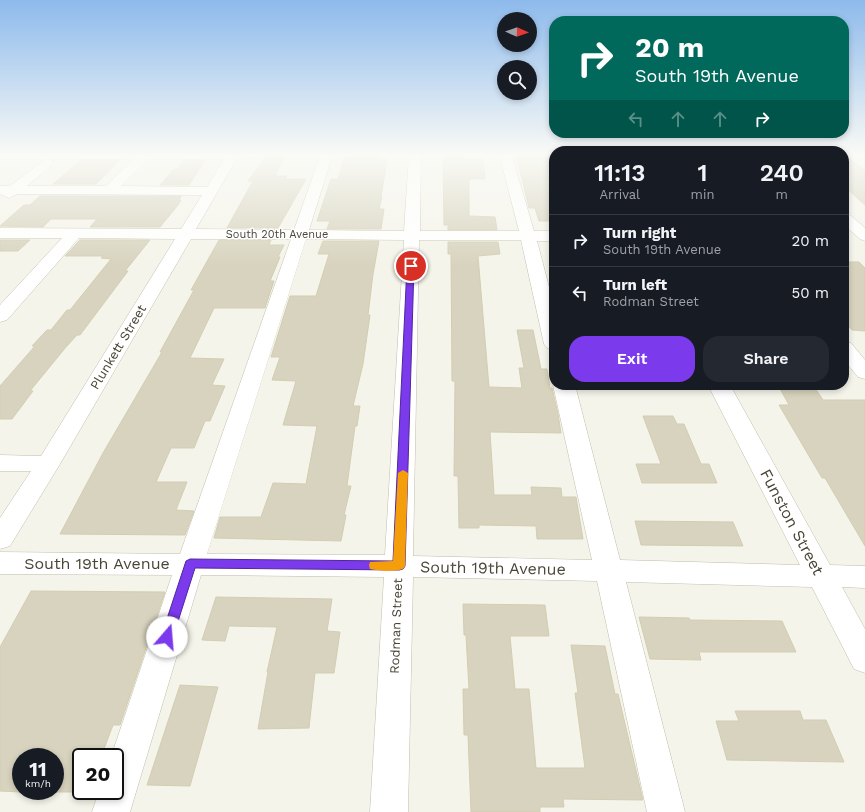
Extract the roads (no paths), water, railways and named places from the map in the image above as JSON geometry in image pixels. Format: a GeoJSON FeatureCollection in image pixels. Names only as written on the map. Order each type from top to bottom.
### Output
{"type":"FeatureCollection","features":[{"type":"Feature","properties":{"kind":"street"},"geometry":{"type":"LineString","coordinates":[[0,201],[6,191]]}},
{"type":"Feature","properties":{"kind":"street"},"geometry":{"type":"LineString","coordinates":[[201,191],[212,191]]}},
{"type":"Feature","properties":{"kind":"street","name":"Plunkett Street"},"geometry":{"type":"LineString","coordinates":[[0,539],[48,464],[212,191]]}},
{"type":"Feature","properties":{"kind":"street"},"geometry":{"type":"LineString","coordinates":[[111,812],[190,564],[314,191]]}},
{"type":"Feature","properties":{"kind":"street","name":"Rodman Street"},"geometry":{"type":"LineString","coordinates":[[389,812],[414,191]]}},
{"type":"Feature","properties":{"kind":"street"},"geometry":{"type":"LineString","coordinates":[[516,191],[549,323]]}},
{"type":"Feature","properties":{"kind":"street"},"geometry":{"type":"LineString","coordinates":[[849,222],[865,236]]}},
{"type":"Feature","properties":{"kind":"street","name":"South 20th Avenue"},"geometry":{"type":"LineString","coordinates":[[0,233],[549,236]]}},
{"type":"Feature","properties":{"kind":"street"},"geometry":{"type":"LineString","coordinates":[[0,316],[75,233]]}},
{"type":"Feature","properties":{"kind":"street"},"geometry":{"type":"LineString","coordinates":[[849,239],[865,239]]}},
{"type":"Feature","properties":{"kind":"street"},"geometry":{"type":"LineString","coordinates":[[849,353],[865,373]]}},
{"type":"Feature","properties":{"kind":"street"},"geometry":{"type":"LineString","coordinates":[[565,390],[666,812]]}},
{"type":"Feature","properties":{"kind":"street","name":"Funston Street"},"geometry":{"type":"LineString","coordinates":[[722,390],[865,659]]}},
{"type":"Feature","properties":{"kind":"street"},"geometry":{"type":"LineString","coordinates":[[0,463],[48,464]]}},
{"type":"Feature","properties":{"kind":"street","name":"South 19th Avenue"},"geometry":{"type":"LineString","coordinates":[[0,563],[399,566],[865,577]]}}]}
